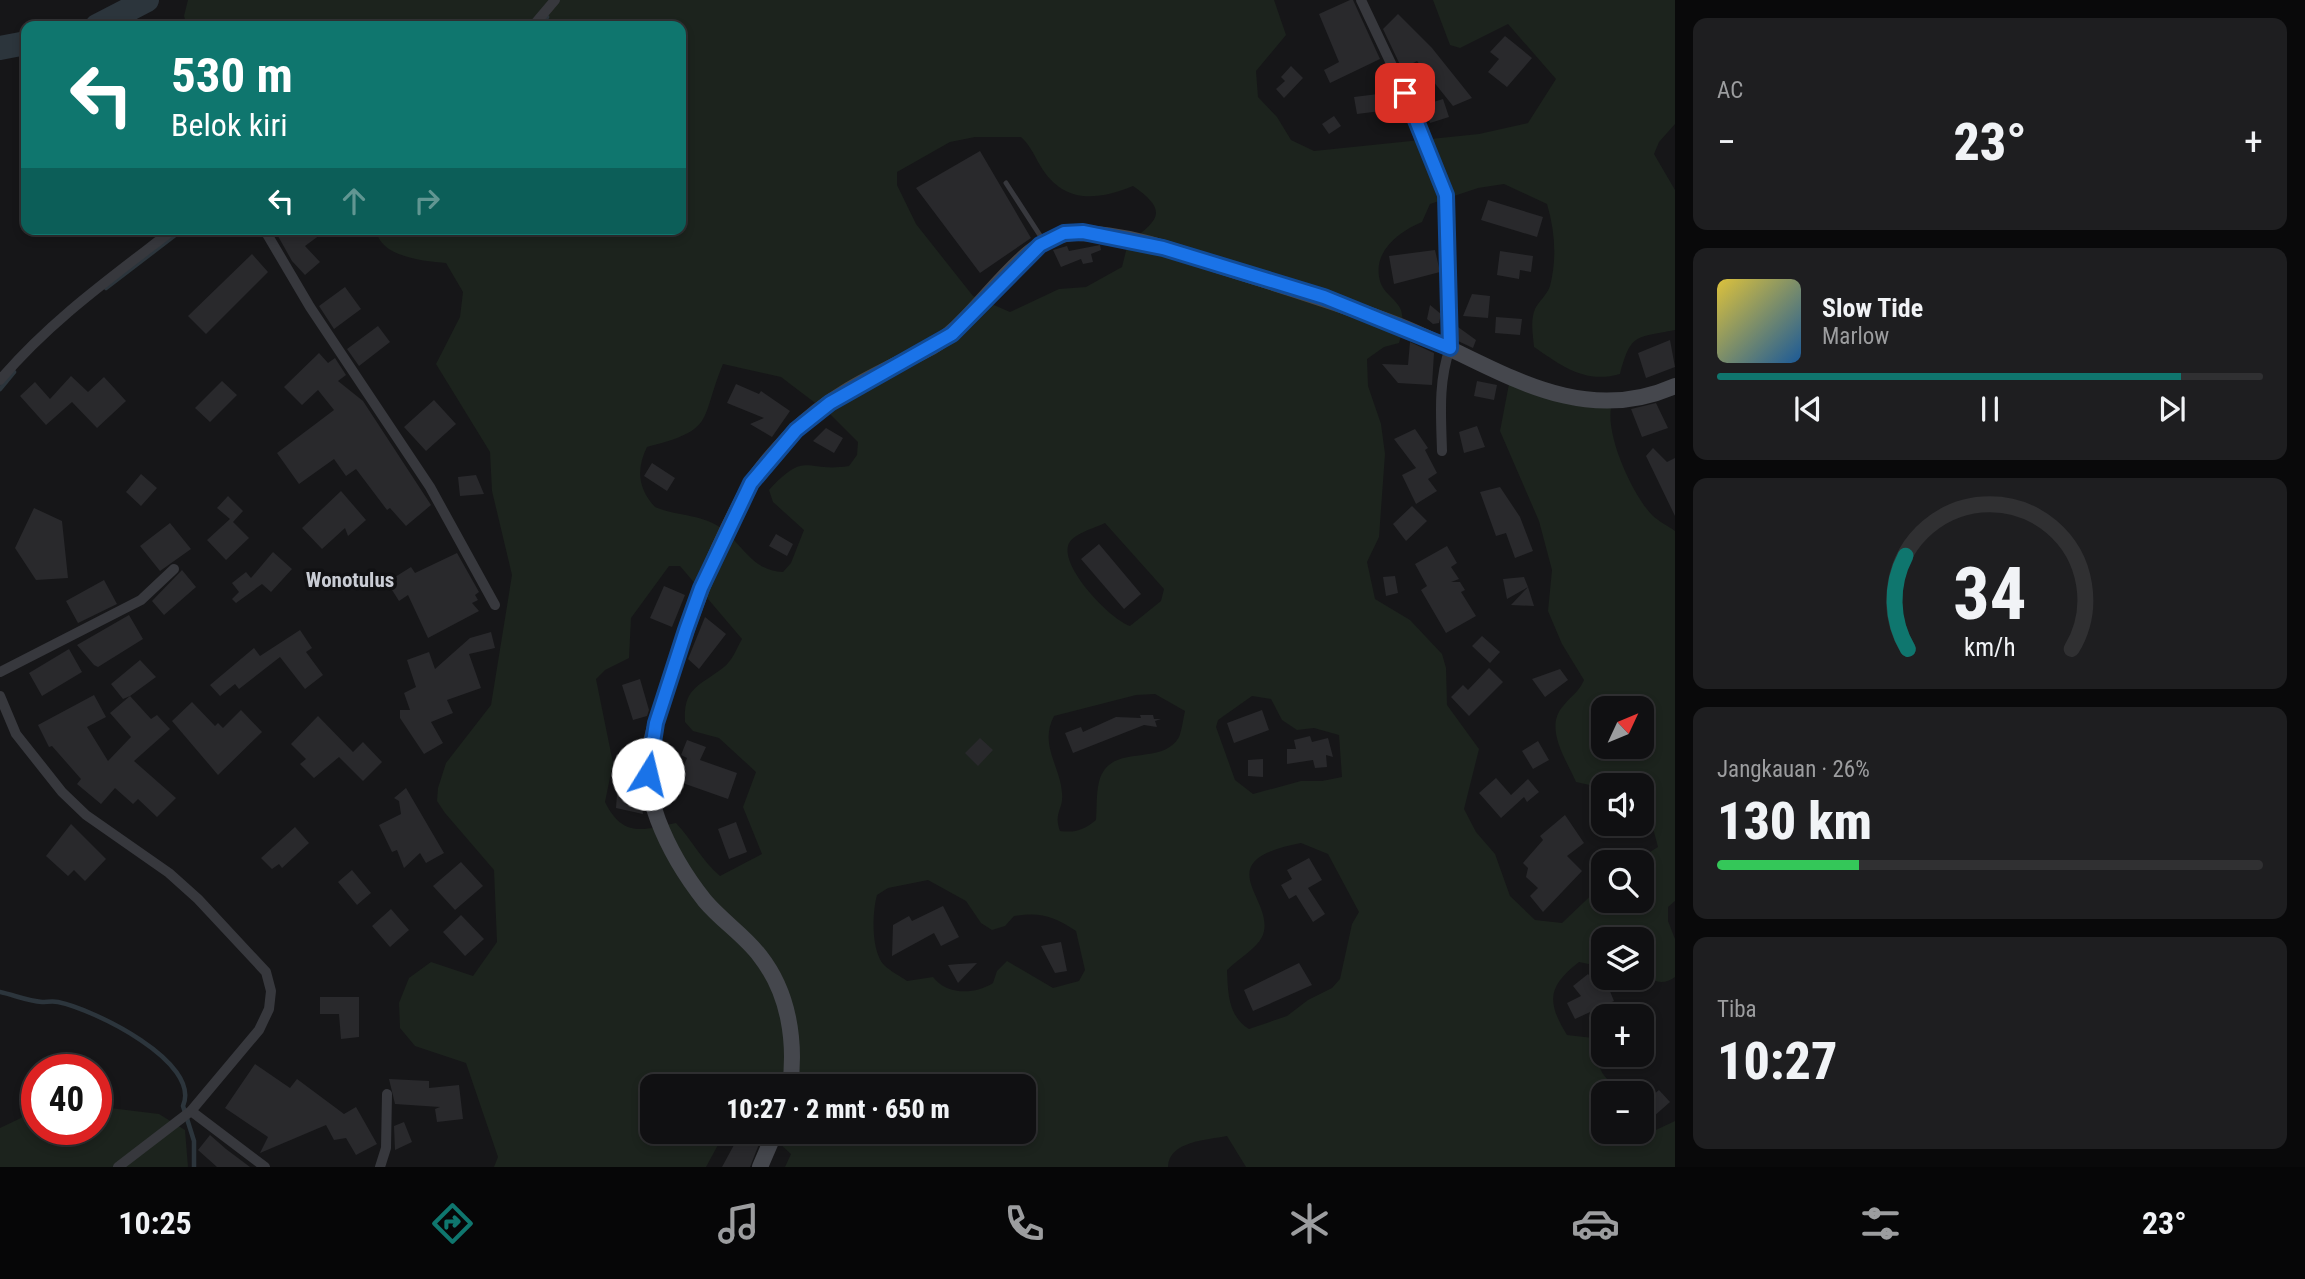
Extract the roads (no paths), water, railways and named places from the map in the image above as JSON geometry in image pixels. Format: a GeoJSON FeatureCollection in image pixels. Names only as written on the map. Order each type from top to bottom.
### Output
{"type":"FeatureCollection","features":[{"type":"Feature","properties":{"kind":"street"},"geometry":{"type":"LineString","coordinates":[[537,21],[555,0]]}},
{"type":"Feature","properties":{"kind":"street"},"geometry":{"type":"LineString","coordinates":[[1362,0],[1405,93],[1446,195],[1450,348],[1442,381],[1442,451]]}},
{"type":"Feature","properties":{"kind":"street"},"geometry":{"type":"LineString","coordinates":[[791,1074],[794,1044],[774,975],[759,954],[706,902],[677,861],[657,817],[647,768],[656,723],[701,588],[751,483],[796,430],[848,390],[952,334],[1023,260],[1045,242],[1064,233],[1083,232],[1163,248],[1324,297],[1450,348],[1511,379],[1577,400],[1649,398],[1675,386]]}},
{"type":"Feature","properties":{"kind":"street"},"geometry":{"type":"LineString","coordinates":[[0,380],[30,345],[63,314],[166,235]]}},
{"type":"Feature","properties":{"kind":"street"},"geometry":{"type":"LineString","coordinates":[[268,235],[310,307],[430,487],[495,606]]}},
{"type":"Feature","properties":{"kind":"street"},"geometry":{"type":"LineString","coordinates":[[0,673],[141,600],[174,569]]}},
{"type":"Feature","properties":{"kind":"street"},"geometry":{"type":"LineString","coordinates":[[0,696],[16,734],[62,792],[86,815],[169,873],[198,899],[266,972],[271,991],[269,1009],[259,1030],[186,1115],[118,1167]]}},
{"type":"Feature","properties":{"kind":"street"},"geometry":{"type":"LineString","coordinates":[[380,1167],[386,1148],[387,1094]]}},
{"type":"Feature","properties":{"kind":"street"},"geometry":{"type":"LineString","coordinates":[[186,1115],[265,1167]]}},
{"type":"Feature","properties":{"kind":"street"},"geometry":{"type":"LineString","coordinates":[[760,1167],[770,1144]]}},
{"type":"Feature","properties":{"kind":"lane"},"geometry":{"type":"LineString","coordinates":[[1006,183],[1045,242]]}},
{"type":"Feature","properties":{"kind":"waterway"},"geometry":{"type":"LineString","coordinates":[[107,21],[147,0]]}},
{"type":"Feature","properties":{"kind":"waterway"},"geometry":{"type":"LineString","coordinates":[[544,21],[547,17]]}},
{"type":"Feature","properties":{"kind":"waterway"},"geometry":{"type":"LineString","coordinates":[[0,48],[21,44]]}},
{"type":"Feature","properties":{"kind":"waterway"},"geometry":{"type":"LineString","coordinates":[[106,288],[175,235]]}},
{"type":"Feature","properties":{"kind":"waterway"},"geometry":{"type":"LineString","coordinates":[[0,389],[14,372]]}},
{"type":"Feature","properties":{"kind":"waterway"},"geometry":{"type":"LineString","coordinates":[[0,992],[42,1002],[56,1002],[95,1015],[141,1040],[161,1056],[176,1072],[185,1089],[183,1106],[194,1141],[194,1167]]}},
{"type":"Feature","properties":{"kind":"district","name":"Wonotulus"},"geometry":{"type":"Point","coordinates":[350,580]}}]}
